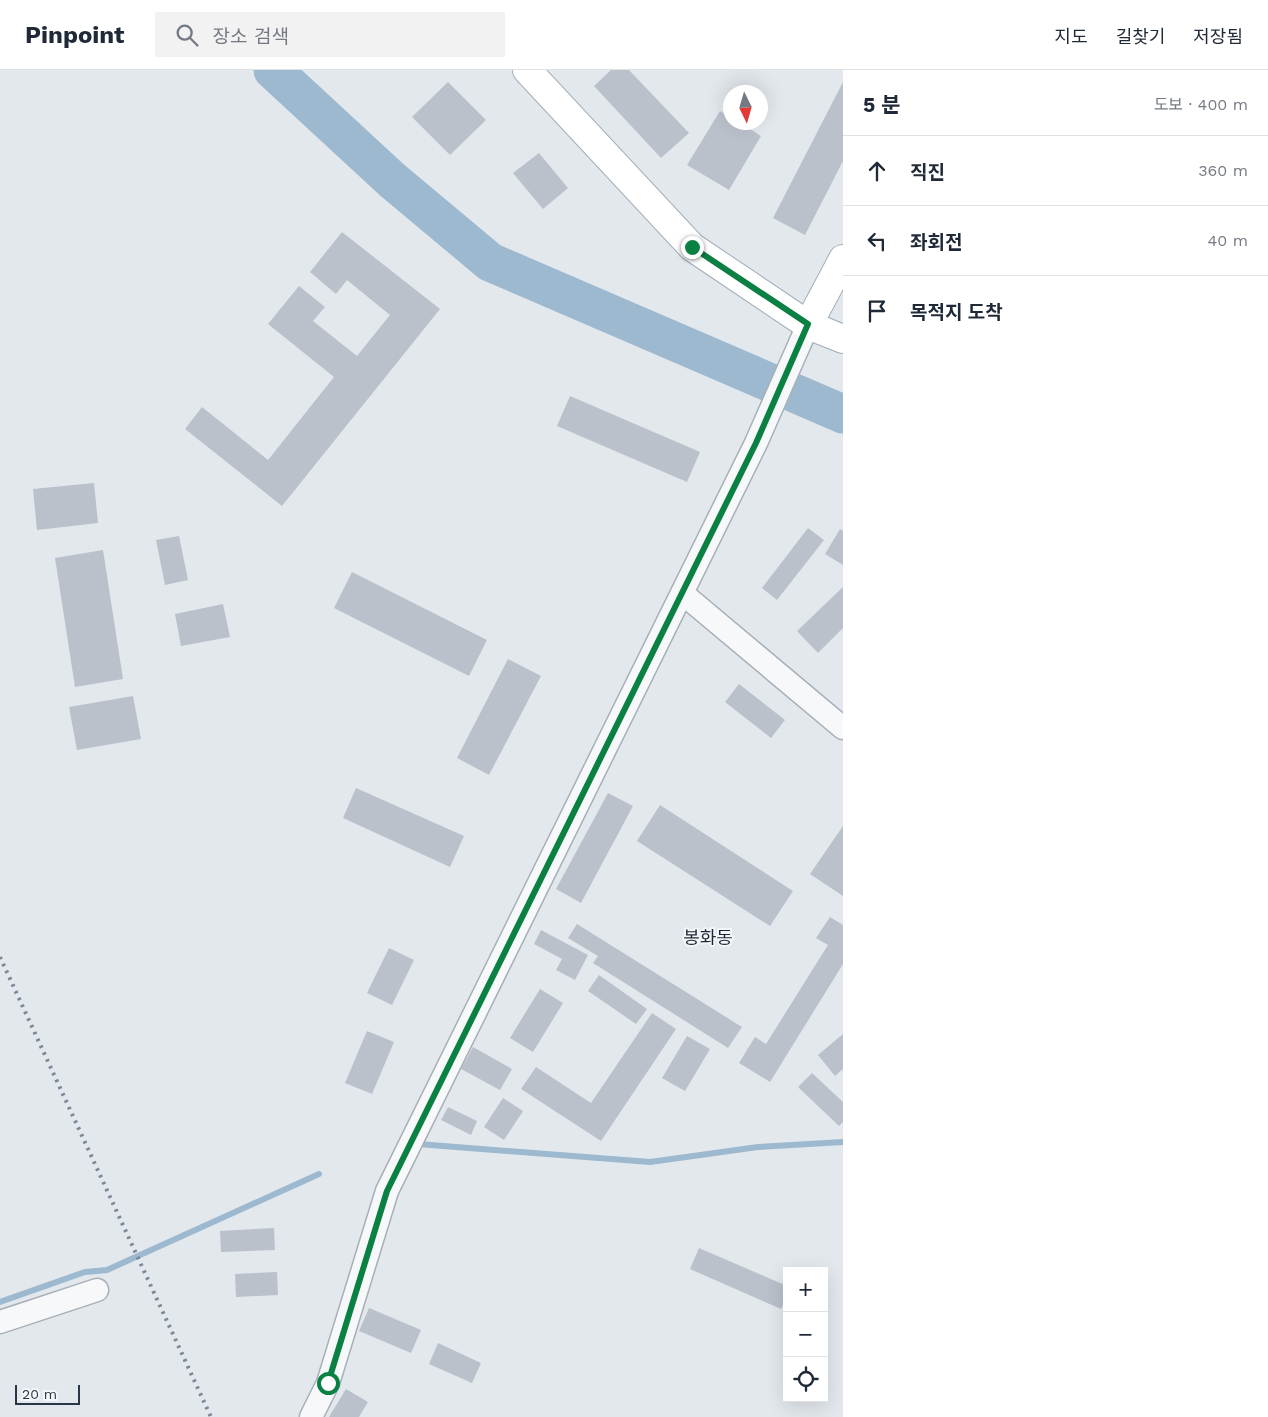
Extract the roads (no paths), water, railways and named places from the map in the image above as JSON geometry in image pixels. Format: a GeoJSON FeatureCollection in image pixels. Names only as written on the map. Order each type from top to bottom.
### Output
{"type":"FeatureCollection","features":[{"type":"Feature","properties":{"kind":"main road"},"geometry":{"type":"LineString","coordinates":[[527,70],[692,247],[808,324],[843,340]]}},
{"type":"Feature","properties":{"kind":"main road"},"geometry":{"type":"LineString","coordinates":[[808,324],[843,259]]}},
{"type":"Feature","properties":{"kind":"street"},"geometry":{"type":"LineString","coordinates":[[311,1417],[328,1383],[387,1191],[756,443],[808,324]]}},
{"type":"Feature","properties":{"kind":"street"},"geometry":{"type":"LineString","coordinates":[[682,593],[843,728]]}},
{"type":"Feature","properties":{"kind":"street"},"geometry":{"type":"LineString","coordinates":[[0,1322],[97,1290]]}},
{"type":"Feature","properties":{"kind":"waterway"},"geometry":{"type":"LineString","coordinates":[[273,70],[392,180],[490,262],[843,414]]}},
{"type":"Feature","properties":{"kind":"waterway"},"geometry":{"type":"LineString","coordinates":[[418,1144],[650,1162],[758,1147],[843,1142]]}},
{"type":"Feature","properties":{"kind":"waterway"},"geometry":{"type":"LineString","coordinates":[[0,1302],[85,1272],[107,1270],[319,1174]]}},
{"type":"Feature","properties":{"kind":"railway"},"geometry":{"type":"LineString","coordinates":[[0,957],[211,1417]]}},
{"type":"Feature","properties":{"kind":"district","name":"봉화동"},"geometry":{"type":"Point","coordinates":[708,937]}}]}
